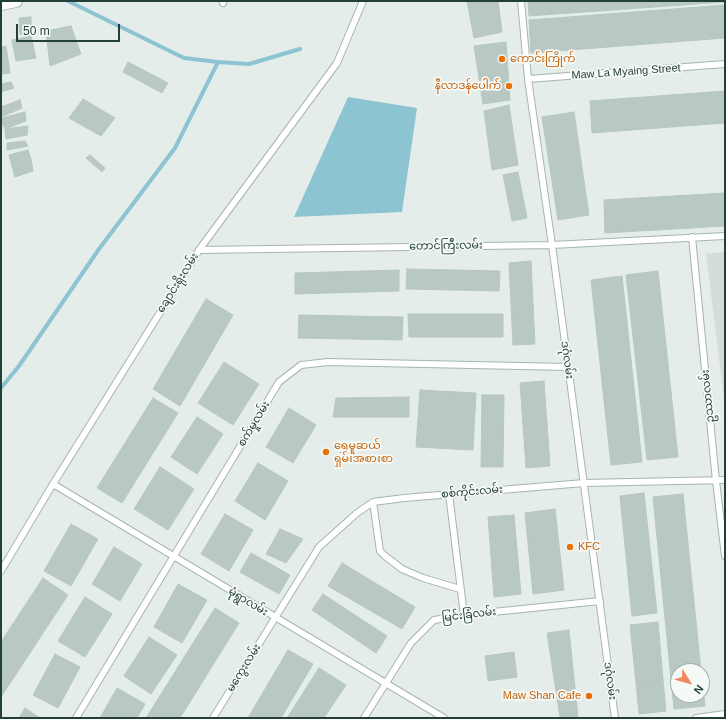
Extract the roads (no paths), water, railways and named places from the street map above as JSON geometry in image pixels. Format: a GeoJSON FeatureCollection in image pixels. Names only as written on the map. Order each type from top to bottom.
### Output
{"type":"FeatureCollection","features":[{"type":"Feature","properties":{"kind":"street"},"geometry":{"type":"LineString","coordinates":[[1,4],[16,1]]}},
{"type":"Feature","properties":{"kind":"lane","name":"ချောင်းရိုးလမ်း"},"geometry":{"type":"LineString","coordinates":[[1,571],[53,484],[199,250],[336,63],[362,1]]}},
{"type":"Feature","properties":{"kind":"lane","name":"ဒဂုံလမ်း"},"geometry":{"type":"LineString","coordinates":[[521,1],[528,79],[552,245],[615,718]]}},
{"type":"Feature","properties":{"kind":"lane","name":"Maw La Myaing Street"},"geometry":{"type":"LineString","coordinates":[[528,79],[725,64]]}},
{"type":"Feature","properties":{"kind":"lane","name":"တောင်ကြီးလမ်း"},"geometry":{"type":"LineString","coordinates":[[199,250],[552,245],[725,236]]}},
{"type":"Feature","properties":{"kind":"lane","name":"ဥဿာလမ်း"},"geometry":{"type":"LineString","coordinates":[[692,237],[716,481],[725,556]]}},
{"type":"Feature","properties":{"kind":"lane","name":"စက်မှုလမ်း"},"geometry":{"type":"LineString","coordinates":[[76,718],[279,382],[301,365],[328,362],[568,367]]}},
{"type":"Feature","properties":{"kind":"lane","name":"စစ်ကိုင်းလမ်း"},"geometry":{"type":"LineString","coordinates":[[275,618],[319,547],[357,513],[373,502],[404,498],[584,483],[725,480]]}},
{"type":"Feature","properties":{"kind":"lane","name":"မုံရွာလမ်း"},"geometry":{"type":"LineString","coordinates":[[53,484],[444,718]]}},
{"type":"Feature","properties":{"kind":"lane"},"geometry":{"type":"LineString","coordinates":[[449,494],[464,615]]}},
{"type":"Feature","properties":{"kind":"lane"},"geometry":{"type":"LineString","coordinates":[[373,502],[380,550],[385,556],[402,569],[423,578],[460,590]]}},
{"type":"Feature","properties":{"kind":"lane","name":"မြင်းခြံလမ်း"},"geometry":{"type":"LineString","coordinates":[[364,718],[411,643],[434,620],[464,615],[600,601]]}},
{"type":"Feature","properties":{"kind":"lane","name":"မကွေးလမ်း"},"geometry":{"type":"LineString","coordinates":[[213,718],[275,618]]}},
{"type":"Feature","properties":{"kind":"lane"},"geometry":{"type":"LineString","coordinates":[[696,718],[725,714]]}},
{"type":"Feature","properties":{"kind":"water"},"geometry":{"type":"Polygon","coordinates":[[[348,97],[417,108],[402,212],[294,217],[348,97]]]}},
{"type":"Feature","properties":{"kind":"waterway"},"geometry":{"type":"LineString","coordinates":[[68,1],[184,58],[249,64],[300,49]]}},
{"type":"Feature","properties":{"kind":"waterway"},"geometry":{"type":"LineString","coordinates":[[1,388],[19,366],[99,249],[175,148],[218,62]]}},
{"type":"Feature","properties":{"kind":"place","name":"ကောင်းကြိုက်"},"geometry":{"type":"Point","coordinates":[502,59]}},
{"type":"Feature","properties":{"kind":"place","name":"နီလာဒန်ပေါက်"},"geometry":{"type":"Point","coordinates":[509,86]}},
{"type":"Feature","properties":{"kind":"place","name":"ရွှေမူဆယ် ရှမ်းအစားစာ"},"geometry":{"type":"Point","coordinates":[326,452]}},
{"type":"Feature","properties":{"kind":"place","name":"KFC"},"geometry":{"type":"Point","coordinates":[570,547]}},
{"type":"Feature","properties":{"kind":"place","name":"Maw Shan Cafe"},"geometry":{"type":"Point","coordinates":[589,696]}}]}
